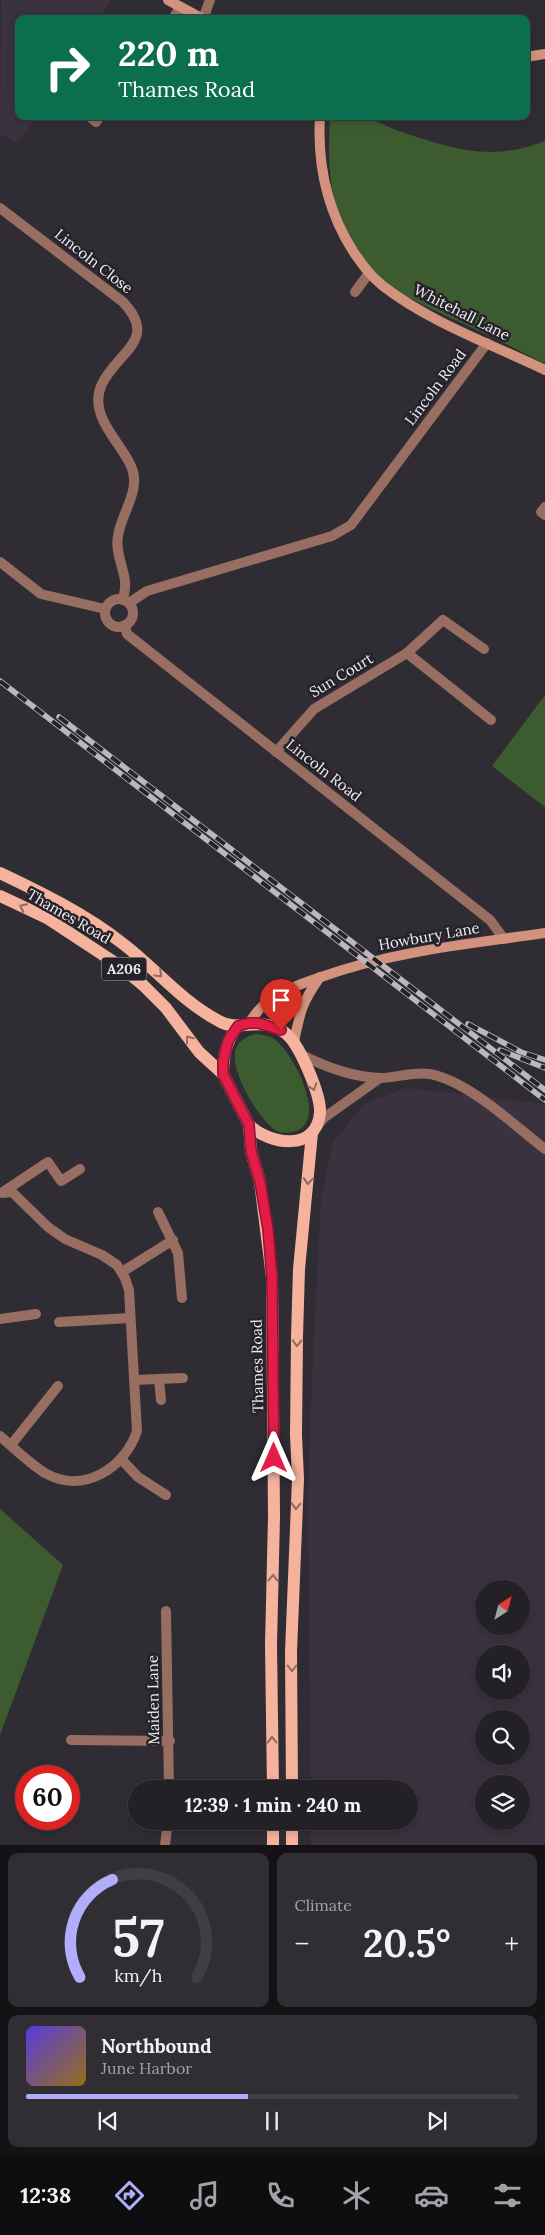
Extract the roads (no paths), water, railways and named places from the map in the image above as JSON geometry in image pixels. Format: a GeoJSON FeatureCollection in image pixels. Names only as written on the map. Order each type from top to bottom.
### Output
{"type":"FeatureCollection","features":[{"type":"Feature","properties":{"kind":"main road","name":"Thames Road"},"geometry":{"type":"LineString","coordinates":[[0,874],[64,906],[96,925],[148,964],[188,1001],[224,1024],[273,1026],[285,1032],[294,1042],[300,1054],[319,1105],[314,1129],[299,1269],[296,1435],[298,1479],[292,1652],[292,1780]]}},
{"type":"Feature","properties":{"kind":"main road","name":"Thames Road"},"geometry":{"type":"LineString","coordinates":[[0,896],[47,918],[120,966],[166,1008],[199,1052],[223,1074],[249,1125],[251,1151],[260,1182],[272,1277],[274,1517],[271,1646],[273,1780]]}},
{"type":"Feature","properties":{"kind":"main road"},"geometry":{"type":"LineString","coordinates":[[223,1074],[225,1052],[233,1033],[244,1025]]}},
{"type":"Feature","properties":{"kind":"main road"},"geometry":{"type":"LineString","coordinates":[[249,1125],[256,1132],[276,1141],[296,1142],[314,1129]]}},
{"type":"Feature","properties":{"kind":"main road"},"geometry":{"type":"LineString","coordinates":[[273,1830],[273,1845]]}},
{"type":"Feature","properties":{"kind":"main road"},"geometry":{"type":"LineString","coordinates":[[292,1830],[292,1845]]}},
{"type":"Feature","properties":{"kind":"street"},"geometry":{"type":"LineString","coordinates":[[168,0],[195,15]]}},
{"type":"Feature","properties":{"kind":"street"},"geometry":{"type":"LineString","coordinates":[[204,15],[210,0]]}},
{"type":"Feature","properties":{"kind":"street"},"geometry":{"type":"LineString","coordinates":[[175,15],[180,7]]}},
{"type":"Feature","properties":{"kind":"street"},"geometry":{"type":"LineString","coordinates":[[530,56],[545,54]]}},
{"type":"Feature","properties":{"kind":"street","name":"Whitehall Lane"},"geometry":{"type":"LineString","coordinates":[[320,120],[321,164],[332,211],[343,235],[369,273],[382,286],[428,315],[545,370]]}},
{"type":"Feature","properties":{"kind":"street","name":"Lincoln Close"},"geometry":{"type":"LineString","coordinates":[[0,208],[124,302],[132,311],[137,321],[138,337],[102,383],[98,396],[99,408],[104,421],[132,468],[134,484],[131,499],[120,524],[117,539],[125,582],[126,601]]}},
{"type":"Feature","properties":{"kind":"street"},"geometry":{"type":"LineString","coordinates":[[356,292],[369,273]]}},
{"type":"Feature","properties":{"kind":"street","name":"Lincoln Road"},"geometry":{"type":"LineString","coordinates":[[487,342],[351,525],[332,536],[147,591],[126,601],[110,602],[105,609],[108,622],[116,626],[125,625],[127,634],[490,920],[504,939]]}},
{"type":"Feature","properties":{"kind":"street"},"geometry":{"type":"LineString","coordinates":[[545,507],[541,512],[545,515]]}},
{"type":"Feature","properties":{"kind":"street"},"geometry":{"type":"LineString","coordinates":[[0,562],[41,594],[105,609]]}},
{"type":"Feature","properties":{"kind":"street"},"geometry":{"type":"LineString","coordinates":[[125,625],[132,615],[126,601]]}},
{"type":"Feature","properties":{"kind":"street","name":"Sun Court"},"geometry":{"type":"LineString","coordinates":[[276,752],[314,710],[407,653],[443,620],[484,649]]}},
{"type":"Feature","properties":{"kind":"street"},"geometry":{"type":"LineString","coordinates":[[407,653],[491,720]]}},
{"type":"Feature","properties":{"kind":"street","name":"Howbury Lane"},"geometry":{"type":"LineString","coordinates":[[244,1025],[265,1004],[294,986],[320,977],[394,955],[545,933]]}},
{"type":"Feature","properties":{"kind":"street"},"geometry":{"type":"LineString","coordinates":[[294,1042],[302,1004],[320,977]]}},
{"type":"Feature","properties":{"kind":"street"},"geometry":{"type":"LineString","coordinates":[[300,1054],[329,1068],[380,1078],[417,1073],[432,1075],[460,1085],[545,1149]]}},
{"type":"Feature","properties":{"kind":"street"},"geometry":{"type":"LineString","coordinates":[[314,1129],[325,1117],[380,1078]]}},
{"type":"Feature","properties":{"kind":"street"},"geometry":{"type":"LineString","coordinates":[[1,1193],[48,1162],[61,1181],[80,1169]]}},
{"type":"Feature","properties":{"kind":"street"},"geometry":{"type":"LineString","coordinates":[[0,1436],[45,1472],[71,1480],[98,1476],[122,1460],[129,1451],[137,1431],[128,1290],[122,1272],[110,1259],[76,1245],[48,1227],[12,1192],[1,1193]]}},
{"type":"Feature","properties":{"kind":"street"},"geometry":{"type":"LineString","coordinates":[[158,1212],[178,1253],[182,1298]]}},
{"type":"Feature","properties":{"kind":"street"},"geometry":{"type":"LineString","coordinates":[[122,1272],[173,1240]]}},
{"type":"Feature","properties":{"kind":"street"},"geometry":{"type":"LineString","coordinates":[[0,1319],[36,1314]]}},
{"type":"Feature","properties":{"kind":"street"},"geometry":{"type":"LineString","coordinates":[[59,1322],[130,1318]]}},
{"type":"Feature","properties":{"kind":"street"},"geometry":{"type":"LineString","coordinates":[[134,1380],[183,1378]]}},
{"type":"Feature","properties":{"kind":"street"},"geometry":{"type":"LineString","coordinates":[[159,1379],[160,1400]]}},
{"type":"Feature","properties":{"kind":"street"},"geometry":{"type":"LineString","coordinates":[[10,1445],[58,1386]]}},
{"type":"Feature","properties":{"kind":"street"},"geometry":{"type":"LineString","coordinates":[[122,1460],[138,1477],[166,1495]]}},
{"type":"Feature","properties":{"kind":"street","name":"Maiden Lane"},"geometry":{"type":"LineString","coordinates":[[166,1610],[170,1780]]}},
{"type":"Feature","properties":{"kind":"street"},"geometry":{"type":"LineString","coordinates":[[72,1740],[170,1741]]}},
{"type":"Feature","properties":{"kind":"street"},"geometry":{"type":"LineString","coordinates":[[165,1845],[167,1830]]}},
{"type":"Feature","properties":{"kind":"railway"},"geometry":{"type":"LineString","coordinates":[[0,681],[545,1100]]}},
{"type":"Feature","properties":{"kind":"railway"},"geometry":{"type":"LineString","coordinates":[[59,717],[545,1090]]}},
{"type":"Feature","properties":{"kind":"railway"},"geometry":{"type":"LineString","coordinates":[[468,1024],[521,1052],[545,1060]]}},
{"type":"Feature","properties":{"kind":"railway"},"geometry":{"type":"LineString","coordinates":[[500,1050],[545,1068]]}}]}
